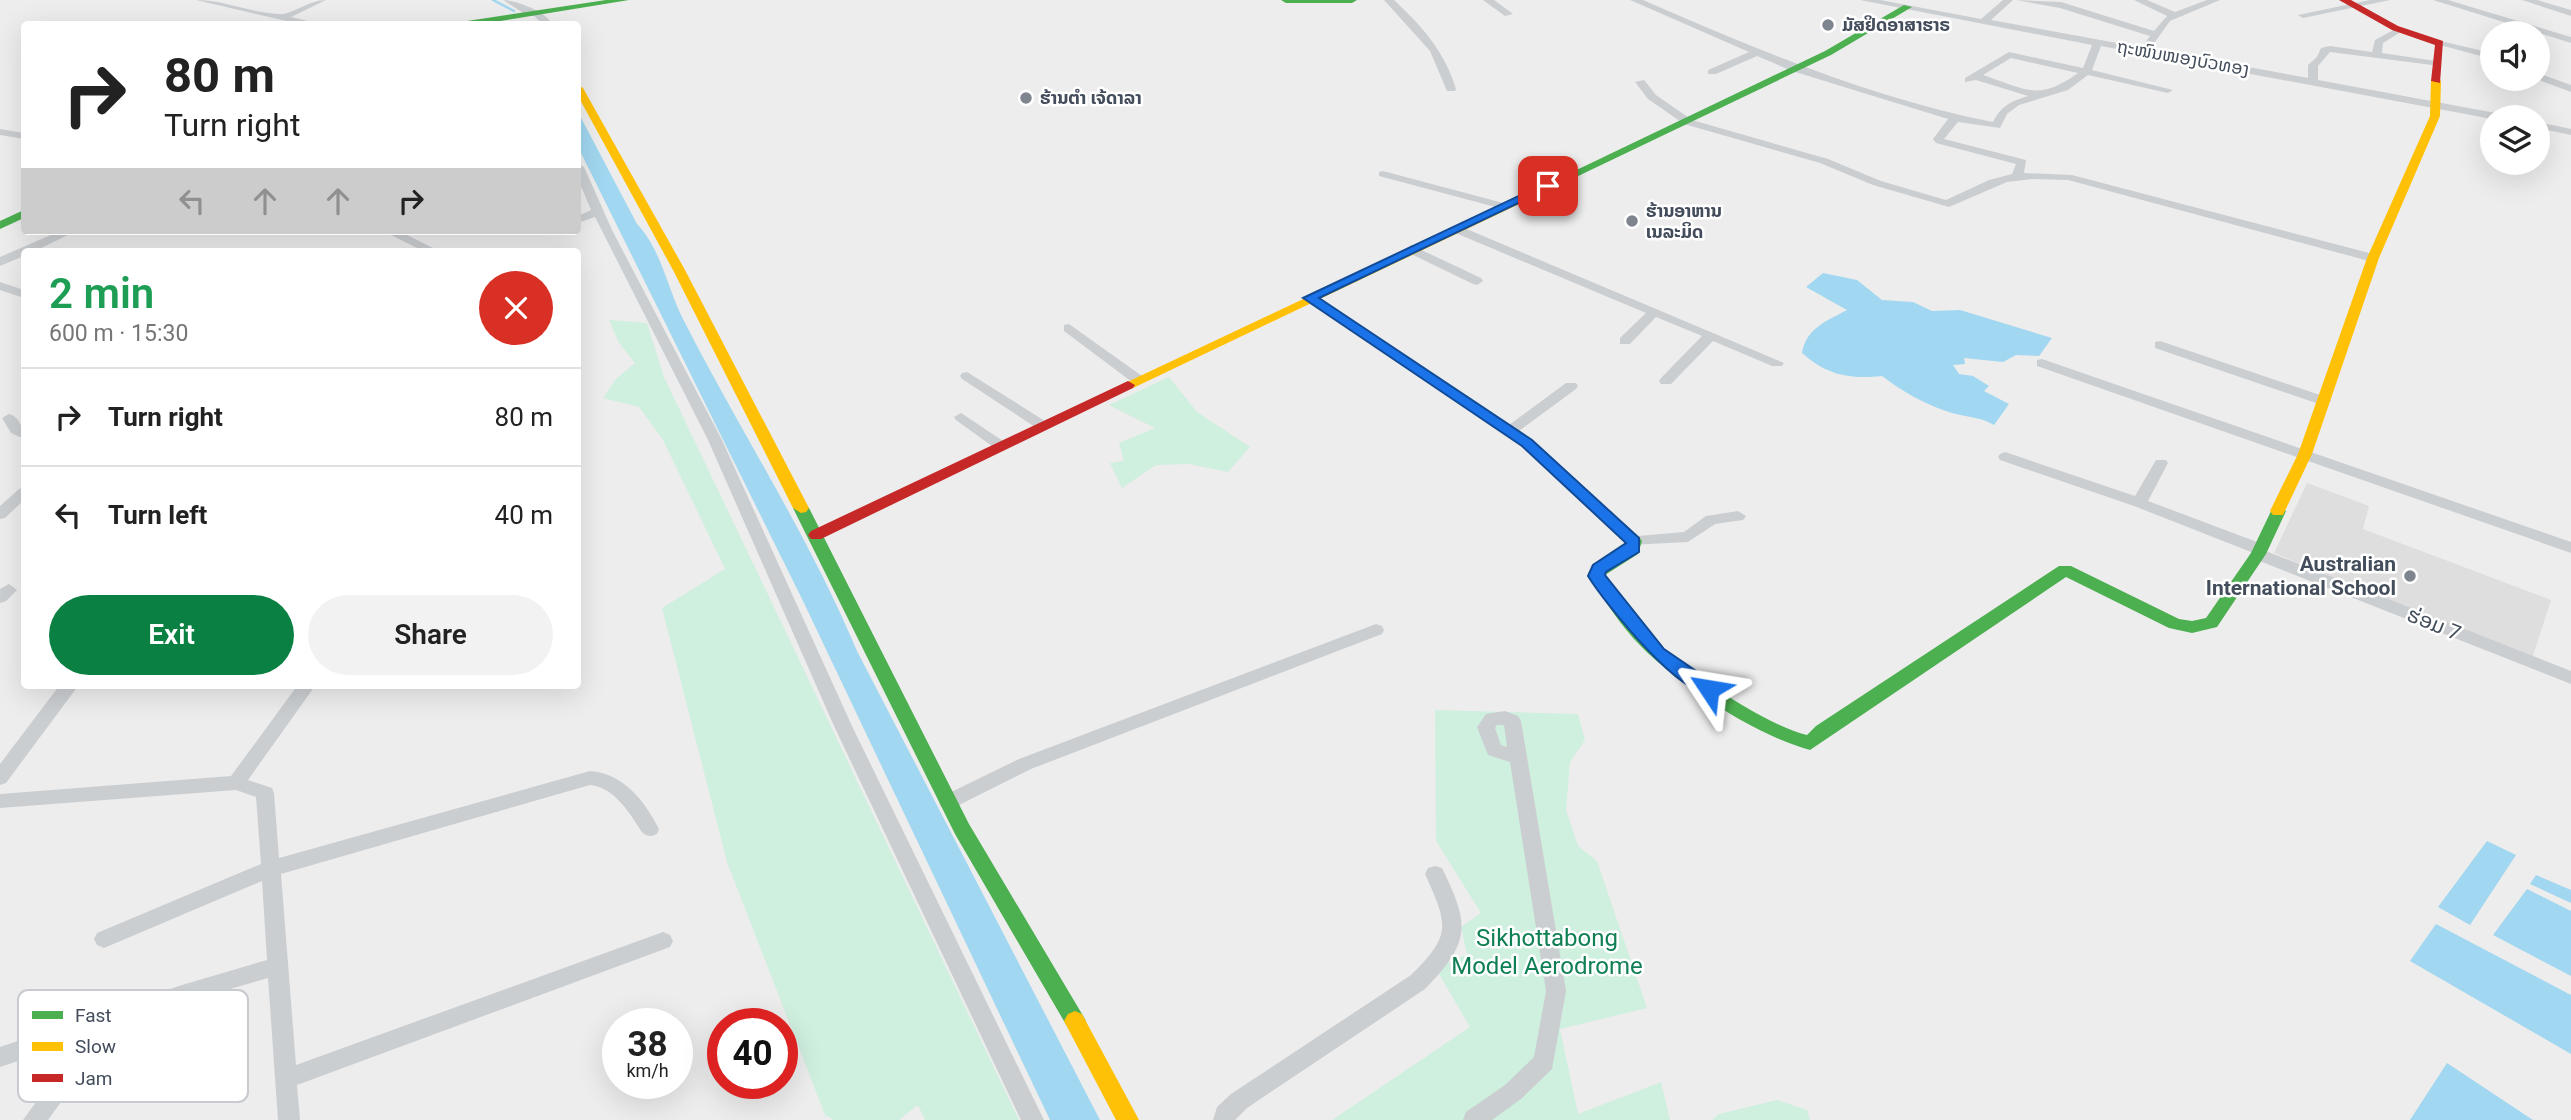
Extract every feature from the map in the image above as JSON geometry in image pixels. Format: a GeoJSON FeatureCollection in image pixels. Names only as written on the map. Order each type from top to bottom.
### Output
{"type":"FeatureCollection","features":[{"type":"Feature","properties":{"kind":"street"},"geometry":{"type":"LineString","coordinates":[[201,0],[296,21]]}},
{"type":"Feature","properties":{"kind":"street"},"geometry":{"type":"LineString","coordinates":[[282,18],[321,0]]}},
{"type":"Feature","properties":{"kind":"street"},"geometry":{"type":"LineString","coordinates":[[508,0],[538,17]]}},
{"type":"Feature","properties":{"kind":"street"},"geometry":{"type":"LineString","coordinates":[[512,21],[624,0]]}},
{"type":"Feature","properties":{"kind":"street"},"geometry":{"type":"LineString","coordinates":[[1286,0],[1352,0]]}},
{"type":"Feature","properties":{"kind":"street"},"geometry":{"type":"LineString","coordinates":[[1388,0],[1431,43],[1447,72],[1451,89]]}},
{"type":"Feature","properties":{"kind":"street"},"geometry":{"type":"LineString","coordinates":[[1488,0],[1508,14]]}},
{"type":"Feature","properties":{"kind":"street"},"geometry":{"type":"LineString","coordinates":[[1635,0],[1796,69],[1955,118],[1996,126],[2006,109],[2064,88],[2087,71],[2097,44]]}},
{"type":"Feature","properties":{"kind":"street","name":"ຖະໜົນໜອງບົວທອງ"},"geometry":{"type":"LineString","coordinates":[[1865,0],[1904,5],[2097,44],[2313,80],[2480,113]]}},
{"type":"Feature","properties":{"kind":"street"},"geometry":{"type":"LineString","coordinates":[[1983,22],[2008,0]]}},
{"type":"Feature","properties":{"kind":"street"},"geometry":{"type":"LineString","coordinates":[[2021,0],[2061,5],[2154,34]]}},
{"type":"Feature","properties":{"kind":"street"},"geometry":{"type":"LineString","coordinates":[[2139,0],[2173,15]]}},
{"type":"Feature","properties":{"kind":"street"},"geometry":{"type":"LineString","coordinates":[[2145,52],[2154,34],[2173,15],[2215,0]]}},
{"type":"Feature","properties":{"kind":"street"},"geometry":{"type":"LineString","coordinates":[[2303,15],[2351,3],[2385,0]]}},
{"type":"Feature","properties":{"kind":"street"},"geometry":{"type":"LineString","coordinates":[[2438,0],[2571,40]]}},
{"type":"Feature","properties":{"kind":"street"},"geometry":{"type":"LineString","coordinates":[[2527,0],[2571,13]]}},
{"type":"Feature","properties":{"kind":"street"},"geometry":{"type":"LineString","coordinates":[[2351,3],[2399,30],[2480,53]]}},
{"type":"Feature","properties":{"kind":"street"},"geometry":{"type":"LineString","coordinates":[[816,535],[1411,249],[1688,122],[1880,26],[1904,5]]}},
{"type":"Feature","properties":{"kind":"street"},"geometry":{"type":"LineString","coordinates":[[2377,55],[2378,42],[2399,30]]}},
{"type":"Feature","properties":{"kind":"street"},"geometry":{"type":"LineString","coordinates":[[1634,541],[1632,550],[1596,573],[1619,607],[1658,653],[1678,669],[1797,743],[1810,743],[1822,730],[2058,572],[2076,573],[2175,624],[2203,627],[2211,623],[2258,551],[2305,454],[2373,258],[2435,116],[2439,42]]}},
{"type":"Feature","properties":{"kind":"street"},"geometry":{"type":"LineString","coordinates":[[2313,80],[2312,65],[2321,58],[2325,50],[2436,64]]}},
{"type":"Feature","properties":{"kind":"street"},"geometry":{"type":"LineString","coordinates":[[1712,72],[1755,53]]}},
{"type":"Feature","properties":{"kind":"street"},"geometry":{"type":"LineString","coordinates":[[2041,96],[1973,78],[2010,55],[2168,90]]}},
{"type":"Feature","properties":{"kind":"street"},"geometry":{"type":"LineString","coordinates":[[2550,81],[2571,89]]}},
{"type":"Feature","properties":{"kind":"street"},"geometry":{"type":"LineString","coordinates":[[1640,82],[1652,97],[1688,122],[1812,157],[1877,183],[1949,204],[1980,186],[2018,174],[2068,177],[2373,258]]}},
{"type":"Feature","properties":{"kind":"street"},"geometry":{"type":"LineString","coordinates":[[581,93],[652,220],[816,535],[948,802],[1128,1120]]}},
{"type":"Feature","properties":{"kind":"street"},"geometry":{"type":"LineString","coordinates":[[1955,118],[1938,139],[1940,141],[2021,162],[2018,174]]}},
{"type":"Feature","properties":{"kind":"street"},"geometry":{"type":"LineString","coordinates":[[2550,128],[2571,132]]}},
{"type":"Feature","properties":{"kind":"street"},"geometry":{"type":"LineString","coordinates":[[0,132],[21,136]]}},
{"type":"Feature","properties":{"kind":"street"},"geometry":{"type":"LineString","coordinates":[[581,172],[715,440],[843,726],[1033,1120]]}},
{"type":"Feature","properties":{"kind":"street"},"geometry":{"type":"LineString","coordinates":[[1383,174],[1503,206]]}},
{"type":"Feature","properties":{"kind":"street"},"geometry":{"type":"LineString","coordinates":[[581,219],[599,211]]}},
{"type":"Feature","properties":{"kind":"street"},"geometry":{"type":"LineString","coordinates":[[0,225],[21,215]]}},
{"type":"Feature","properties":{"kind":"street"},"geometry":{"type":"LineString","coordinates":[[1457,229],[1777,363]]}},
{"type":"Feature","properties":{"kind":"street"},"geometry":{"type":"LineString","coordinates":[[32,248],[61,235]]}},
{"type":"Feature","properties":{"kind":"street"},"geometry":{"type":"LineString","coordinates":[[399,235],[426,248]]}},
{"type":"Feature","properties":{"kind":"street"},"geometry":{"type":"LineString","coordinates":[[1411,249],[1477,281]]}},
{"type":"Feature","properties":{"kind":"street"},"geometry":{"type":"LineString","coordinates":[[0,262],[21,253]]}},
{"type":"Feature","properties":{"kind":"street"},"geometry":{"type":"LineString","coordinates":[[0,286],[21,293]]}},
{"type":"Feature","properties":{"kind":"street"},"geometry":{"type":"LineString","coordinates":[[1309,298],[1510,431],[1543,457],[1634,541],[1688,537],[1711,520],[1738,516]]}},
{"type":"Feature","properties":{"kind":"street"},"geometry":{"type":"LineString","coordinates":[[1625,341],[1654,312]]}},
{"type":"Feature","properties":{"kind":"street"},"geometry":{"type":"LineString","coordinates":[[1069,328],[1137,379]]}},
{"type":"Feature","properties":{"kind":"street"},"geometry":{"type":"LineString","coordinates":[[1666,381],[1712,335]]}},
{"type":"Feature","properties":{"kind":"street"},"geometry":{"type":"LineString","coordinates":[[2160,345],[2324,401]]}},
{"type":"Feature","properties":{"kind":"street"},"geometry":{"type":"LineString","coordinates":[[2042,363],[2571,548]]}},
{"type":"Feature","properties":{"kind":"street"},"geometry":{"type":"LineString","coordinates":[[967,376],[1043,426]]}},
{"type":"Feature","properties":{"kind":"street"},"geometry":{"type":"LineString","coordinates":[[1510,431],[1571,386]]}},
{"type":"Feature","properties":{"kind":"street"},"geometry":{"type":"LineString","coordinates":[[961,417],[1001,446]]}},
{"type":"Feature","properties":{"kind":"street"},"geometry":{"type":"LineString","coordinates":[[9,418],[21,433]]}},
{"type":"Feature","properties":{"kind":"street","name":"ຮ່ອມ 7"},"geometry":{"type":"LineString","coordinates":[[2005,457],[2139,503],[2571,678]]}},
{"type":"Feature","properties":{"kind":"street"},"geometry":{"type":"LineString","coordinates":[[2139,503],[2161,463]]}},
{"type":"Feature","properties":{"kind":"street"},"geometry":{"type":"LineString","coordinates":[[0,514],[21,495]]}},
{"type":"Feature","properties":{"kind":"street"},"geometry":{"type":"LineString","coordinates":[[948,802],[1025,764],[1376,629]]}},
{"type":"Feature","properties":{"kind":"street"},"geometry":{"type":"LineString","coordinates":[[0,778],[67,689]]}},
{"type":"Feature","properties":{"kind":"street"},"geometry":{"type":"LineString","coordinates":[[236,783],[304,689]]}},
{"type":"Feature","properties":{"kind":"street"},"geometry":{"type":"LineString","coordinates":[[1474,1120],[1513,1092],[1544,1062],[1556,991],[1518,758]]}},
{"type":"Feature","properties":{"kind":"street"},"geometry":{"type":"LineString","coordinates":[[104,939],[270,869],[570,782],[594,778],[620,791],[639,810],[650,829]]}},
{"type":"Feature","properties":{"kind":"street"},"geometry":{"type":"LineString","coordinates":[[0,801],[236,783],[265,793],[289,1120]]}},
{"type":"Feature","properties":{"kind":"street"},"geometry":{"type":"LineString","coordinates":[[1224,1120],[1225,1115],[1239,1101],[1418,982],[1437,964],[1448,948],[1454,916],[1435,874]]}},
{"type":"Feature","properties":{"kind":"street"},"geometry":{"type":"LineString","coordinates":[[286,1079],[663,941]]}},
{"type":"Feature","properties":{"kind":"street"},"geometry":{"type":"LineString","coordinates":[[196,990],[277,966]]}},
{"type":"Feature","properties":{"kind":"street"},"geometry":{"type":"LineString","coordinates":[[0,1058],[18,1052]]}},
{"type":"Feature","properties":{"kind":"street"},"geometry":{"type":"LineString","coordinates":[[34,1120],[47,1102]]}},
{"type":"Feature","properties":{"kind":"shaded area","name":"Australian International School"},"geometry":{"type":"Polygon","coordinates":[[[2307,483],[2369,506],[2363,529],[2551,600],[2532,659],[2274,553],[2307,483]]]}},
{"type":"Feature","properties":{"kind":"green space"},"geometry":{"type":"Polygon","coordinates":[[[609,320],[647,323],[664,377],[1019,1120],[925,1120],[918,1105],[899,1120],[834,1120],[825,1115],[798,1045],[798,1008],[784,1008],[727,862],[662,608],[725,569],[663,440],[639,407],[603,398],[616,379],[635,363],[619,343],[609,320]]]}},
{"type":"Feature","properties":{"kind":"green space"},"geometry":{"type":"Polygon","coordinates":[[[1169,377],[1197,412],[1250,447],[1228,472],[1189,464],[1156,465],[1122,488],[1110,463],[1124,461],[1119,443],[1155,428],[1109,405],[1169,377]]]}},
{"type":"Feature","properties":{"kind":"green space","name":"Sikhottabong Model Aerodrome"},"geometry":{"type":"Polygon","coordinates":[[[1435,710],[1578,714],[1585,740],[1570,762],[1566,810],[1578,846],[1597,861],[1647,1008],[1560,1029],[1578,1114],[1661,1082],[1670,1120],[1332,1120],[1470,1027],[1436,969],[1467,954],[1461,927],[1481,913],[1436,841],[1435,710]]]}},
{"type":"Feature","properties":{"kind":"green space"},"geometry":{"type":"Polygon","coordinates":[[[1777,1100],[1807,1110],[1810,1120],[1712,1120],[1719,1114],[1777,1100]]]}},
{"type":"Feature","properties":{"kind":"water"},"geometry":{"type":"Polygon","coordinates":[[[581,118],[637,224],[652,244],[681,315],[817,565],[857,651],[1100,1120],[1050,1120],[803,601],[581,153],[581,118]]]}},
{"type":"Feature","properties":{"kind":"water"},"geometry":{"type":"Polygon","coordinates":[[[1823,273],[1857,280],[1882,300],[1913,302],[1932,311],[1960,310],[2052,338],[2039,356],[2016,355],[2003,362],[1964,358],[1965,364],[1953,365],[1959,374],[1973,376],[1989,386],[1984,391],[2009,404],[1994,425],[1929,404],[1882,376],[1849,376],[1830,371],[1802,353],[1804,344],[1813,331],[1847,310],[1806,287],[1823,273]]]}},
{"type":"Feature","properties":{"kind":"water"},"geometry":{"type":"Polygon","coordinates":[[[2487,841],[2516,855],[2470,925],[2438,907],[2487,841]]]}},
{"type":"Feature","properties":{"kind":"water"},"geometry":{"type":"Polygon","coordinates":[[[2536,875],[2571,890],[2571,903],[2530,884],[2536,875]]]}},
{"type":"Feature","properties":{"kind":"water"},"geometry":{"type":"Polygon","coordinates":[[[2527,889],[2571,911],[2571,976],[2493,935],[2527,889]]]}},
{"type":"Feature","properties":{"kind":"water"},"geometry":{"type":"Polygon","coordinates":[[[2436,924],[2571,995],[2571,1054],[2410,961],[2436,924]]]}},
{"type":"Feature","properties":{"kind":"water"},"geometry":{"type":"Polygon","coordinates":[[[2447,1063],[2533,1120],[2410,1120],[2447,1063]]]}},
{"type":"Feature","properties":{"kind":"waterway"},"geometry":{"type":"LineString","coordinates":[[493,0],[514,11]]}},
{"type":"Feature","properties":{"kind":"traffic: fast"},"geometry":{"type":"LineString","coordinates":[[487,21],[624,0]]}},
{"type":"Feature","properties":{"kind":"traffic: fast"},"geometry":{"type":"LineString","coordinates":[[1286,0],[1352,0]]}},
{"type":"Feature","properties":{"kind":"traffic: fast"},"geometry":{"type":"LineString","coordinates":[[1570,176],[1828,53],[1907,7]]}},
{"type":"Feature","properties":{"kind":"traffic: fast"},"geometry":{"type":"LineString","coordinates":[[0,225],[21,215]]}},
{"type":"Feature","properties":{"kind":"traffic: fast"},"geometry":{"type":"LineString","coordinates":[[801,508],[962,829],[1075,1021]]}},
{"type":"Feature","properties":{"kind":"traffic: fast"},"geometry":{"type":"LineString","coordinates":[[1634,541],[1632,550],[1596,573],[1624,616],[1641,636],[1671,663],[1733,706],[1777,731],[1810,743],[1822,731],[2065,570],[2175,624],[2192,627],[2211,623],[2258,554],[2278,511]]}},
{"type":"Feature","properties":{"kind":"traffic: slow"},"geometry":{"type":"LineString","coordinates":[[2278,511],[2305,454],[2373,258],[2435,116],[2436,81]]}},
{"type":"Feature","properties":{"kind":"traffic: slow"},"geometry":{"type":"LineString","coordinates":[[581,93],[679,270],[801,508]]}},
{"type":"Feature","properties":{"kind":"traffic: slow"},"geometry":{"type":"LineString","coordinates":[[1128,385],[1570,176]]}},
{"type":"Feature","properties":{"kind":"traffic: slow"},"geometry":{"type":"LineString","coordinates":[[1075,1021],[1128,1120]]}},
{"type":"Feature","properties":{"kind":"traffic: jam"},"geometry":{"type":"LineString","coordinates":[[2344,0],[2395,28],[2440,43],[2436,81]]}},
{"type":"Feature","properties":{"kind":"traffic: jam"},"geometry":{"type":"LineString","coordinates":[[816,535],[1128,385]]}},
{"type":"Feature","properties":{"kind":"place","name":"ມັສຢິດອາສາຮາຣ"},"geometry":{"type":"Point","coordinates":[1828,25]}},
{"type":"Feature","properties":{"kind":"place","name":"ຮ້ານຕຳ ເຈ້ດາລາ"},"geometry":{"type":"Point","coordinates":[1026,98]}},
{"type":"Feature","properties":{"kind":"place","name":"ຮ້ານອາຫານ ເນລະມິດ"},"geometry":{"type":"Point","coordinates":[1632,221]}},
{"type":"Feature","properties":{"kind":"place","name":"Australian International School"},"geometry":{"type":"Point","coordinates":[2410,576]}},
{"type":"Feature","properties":{"kind":"route"},"geometry":{"type":"LineString","coordinates":[[1548,186],[1309,298],[1408,361],[1527,443],[1634,541],[1632,550],[1599,568],[1596,576],[1658,653],[1709,689]]}}]}
